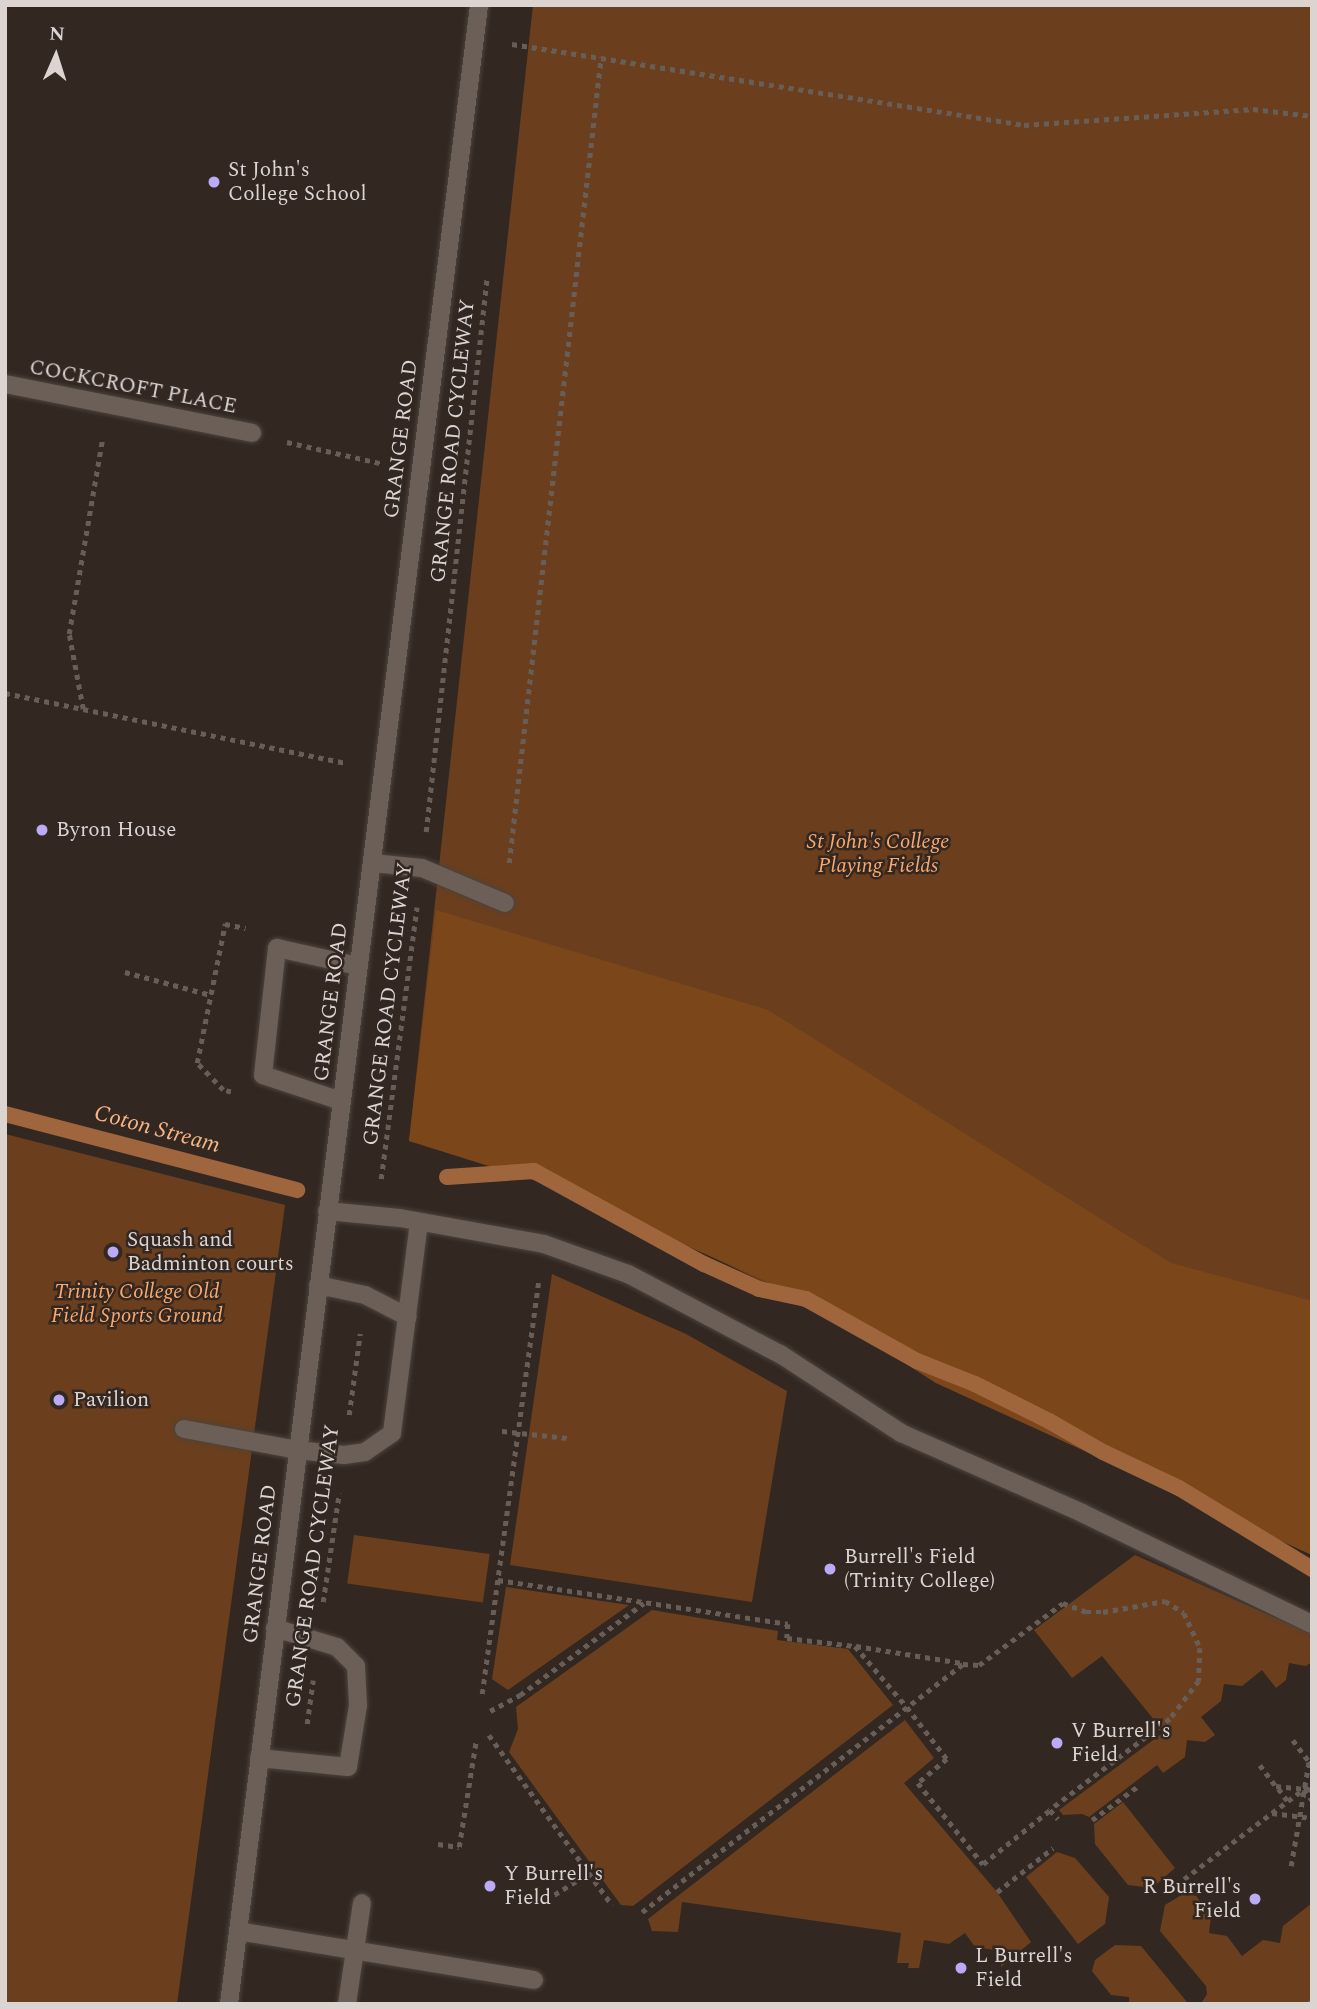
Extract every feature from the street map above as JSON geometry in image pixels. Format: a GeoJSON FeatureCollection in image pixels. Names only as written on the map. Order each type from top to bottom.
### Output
{"type":"FeatureCollection","features":[{"type":"Feature","properties":{"kind":"street","name":"GRANGE ROAD"},"geometry":{"type":"LineString","coordinates":[[229,2004],[373,863],[381,770],[479,5]]}},
{"type":"Feature","properties":{"kind":"street","name":"COCKCROFT PLACE"},"geometry":{"type":"LineString","coordinates":[[5,384],[252,433]]}},
{"type":"Feature","properties":{"kind":"street"},"geometry":{"type":"LineString","coordinates":[[373,863],[422,868],[505,903]]}},
{"type":"Feature","properties":{"kind":"street"},"geometry":{"type":"LineString","coordinates":[[341,1101],[263,1075],[276,948],[358,966]]}},
{"type":"Feature","properties":{"kind":"street"},"geometry":{"type":"LineString","coordinates":[[327,1211],[419,1222],[544,1244],[628,1273],[780,1354],[901,1433],[1082,1513],[1312,1624]]}},
{"type":"Feature","properties":{"kind":"street"},"geometry":{"type":"LineString","coordinates":[[184,1429],[297,1450],[344,1455],[365,1452],[392,1433],[419,1222]]}},
{"type":"Feature","properties":{"kind":"street"},"geometry":{"type":"LineString","coordinates":[[318,1285],[365,1295],[408,1317]]}},
{"type":"Feature","properties":{"kind":"street"},"geometry":{"type":"LineString","coordinates":[[259,1758],[348,1768],[358,1704],[356,1666],[337,1647],[275,1628]]}},
{"type":"Feature","properties":{"kind":"street"},"geometry":{"type":"LineString","coordinates":[[347,2004],[362,1903]]}},
{"type":"Feature","properties":{"kind":"street"},"geometry":{"type":"LineString","coordinates":[[238,1931],[534,1980]]}},
{"type":"Feature","properties":{"kind":"path"},"geometry":{"type":"LineString","coordinates":[[513,57],[516,31]]}},
{"type":"Feature","properties":{"kind":"path"},"geometry":{"type":"LineString","coordinates":[[475,38],[1024,125],[1253,109],[1312,116]]}},
{"type":"Feature","properties":{"kind":"path"},"geometry":{"type":"LineString","coordinates":[[505,903],[601,57]]}},
{"type":"Feature","properties":{"kind":"path","name":"GRANGE ROAD CYCLEWAY"},"geometry":{"type":"LineString","coordinates":[[376,1216],[422,868],[488,270]]}},
{"type":"Feature","properties":{"kind":"path"},"geometry":{"type":"LineString","coordinates":[[83,709],[69,634],[108,405]]}},
{"type":"Feature","properties":{"kind":"path"},"geometry":{"type":"LineString","coordinates":[[252,433],[420,472]]}},
{"type":"Feature","properties":{"kind":"path"},"geometry":{"type":"LineString","coordinates":[[5,693],[381,770]]}},
{"type":"Feature","properties":{"kind":"path"},"geometry":{"type":"LineString","coordinates":[[125,972],[211,995]]}},
{"type":"Feature","properties":{"kind":"path"},"geometry":{"type":"LineString","coordinates":[[482,1694],[544,1244]]}},
{"type":"Feature","properties":{"kind":"path","name":"GRANGE ROAD CYCLEWAY"},"geometry":{"type":"LineString","coordinates":[[302,1762],[365,1295]]}},
{"type":"Feature","properties":{"kind":"path"},"geometry":{"type":"LineString","coordinates":[[502,1431],[568,1438]]}},
{"type":"Feature","properties":{"kind":"path"},"geometry":{"type":"LineString","coordinates":[[498,1580],[788,1624],[787,1638],[855,1646],[979,1665],[1063,1604],[1086,1612],[1103,1612],[1165,1601],[1184,1613],[1200,1648],[1199,1681],[1170,1719],[1049,1810],[984,1864],[918,1783],[947,1759],[908,1707],[855,1646]]}},
{"type":"Feature","properties":{"kind":"path"},"geometry":{"type":"LineString","coordinates":[[490,1712],[520,1695],[645,1603]]}},
{"type":"Feature","properties":{"kind":"path"},"geometry":{"type":"LineString","coordinates":[[642,1912],[963,1664]]}},
{"type":"Feature","properties":{"kind":"path"},"geometry":{"type":"LineString","coordinates":[[489,1735],[612,1905]]}},
{"type":"Feature","properties":{"kind":"path"},"geometry":{"type":"LineString","coordinates":[[1291,1866],[1310,1763],[1293,1740]]}},
{"type":"Feature","properties":{"kind":"path"},"geometry":{"type":"LineString","coordinates":[[438,1844],[459,1847],[476,1741]]}},
{"type":"Feature","properties":{"kind":"path"},"geometry":{"type":"LineString","coordinates":[[1260,1765],[1287,1801]]}},
{"type":"Feature","properties":{"kind":"path"},"geometry":{"type":"LineString","coordinates":[[1184,1879],[1312,1783]]}},
{"type":"Feature","properties":{"kind":"path"},"geometry":{"type":"LineString","coordinates":[[1276,1786],[1312,1790]]}},
{"type":"Feature","properties":{"kind":"path"},"geometry":{"type":"LineString","coordinates":[[1092,1820],[1137,1787]]}},
{"type":"Feature","properties":{"kind":"path"},"geometry":{"type":"LineString","coordinates":[[1304,1789],[1312,1800]]}},
{"type":"Feature","properties":{"kind":"path"},"geometry":{"type":"LineString","coordinates":[[1049,1810],[1058,1819]]}},
{"type":"Feature","properties":{"kind":"path"},"geometry":{"type":"LineString","coordinates":[[1272,1813],[1312,1818]]}},
{"type":"Feature","properties":{"kind":"path"},"geometry":{"type":"LineString","coordinates":[[997,1892],[1053,1848]]}},
{"type":"Feature","properties":{"kind":"path"},"geometry":{"type":"LineString","coordinates":[[546,1900],[589,1873]]}},
{"type":"Feature","properties":{"kind":"green space","name":"St John's College Playing Fields"},"geometry":{"type":"Polygon","coordinates":[[[533,5],[1312,5],[1312,1555],[936,1383],[831,1316],[560,1181],[409,1141],[533,5]]]}},
{"type":"Feature","properties":{"kind":"green space","name":"Trinity College Old Field Sports Ground"},"geometry":{"type":"Polygon","coordinates":[[[5,1134],[285,1205],[177,2004],[5,2004],[5,1134]]]}},
{"type":"Feature","properties":{"kind":"green space"},"geometry":{"type":"Polygon","coordinates":[[[552,1274],[686,1334],[787,1391],[752,1602],[510,1565],[552,1274]]]}},
{"type":"Feature","properties":{"kind":"green space"},"geometry":{"type":"Polygon","coordinates":[[[354,1535],[490,1554],[483,1603],[347,1584],[354,1535]]]}},
{"type":"Feature","properties":{"kind":"green space"},"geometry":{"type":"Polygon","coordinates":[[[1135,1555],[1312,1634],[1312,1662],[1306,1666],[1289,1663],[1286,1680],[1276,1688],[1262,1670],[1242,1686],[1224,1684],[1221,1701],[1201,1717],[1215,1735],[1205,1742],[1187,1740],[1185,1757],[1163,1773],[1157,1765],[1089,1817],[1082,1814],[1063,1815],[1059,1810],[1164,1732],[1102,1656],[1072,1678],[1034,1630],[1135,1555]]]}},
{"type":"Feature","properties":{"kind":"green space"},"geometry":{"type":"Polygon","coordinates":[[[506,1587],[629,1605],[508,1690],[492,1679],[506,1587]]]}},
{"type":"Feature","properties":{"kind":"green space"},"geometry":{"type":"Polygon","coordinates":[[[652,1610],[778,1631],[777,1640],[848,1649],[893,1705],[633,1906],[621,1905],[509,1752],[518,1729],[516,1707],[652,1610]]]}},
{"type":"Feature","properties":{"kind":"green space"},"geometry":{"type":"Polygon","coordinates":[[[905,1720],[934,1758],[904,1783],[997,1892],[1031,1942],[1001,1967],[1001,1951],[975,1947],[965,1933],[949,1944],[924,1940],[919,1968],[908,1968],[909,1963],[897,1963],[901,1933],[682,1902],[678,1932],[652,1931],[648,1919],[905,1720]]]}},
{"type":"Feature","properties":{"kind":"green space"},"geometry":{"type":"Polygon","coordinates":[[[1123,1802],[1175,1868],[1152,1888],[1128,1885],[1095,1844],[1094,1824],[1123,1802]]]}},
{"type":"Feature","properties":{"kind":"green space"},"geometry":{"type":"Polygon","coordinates":[[[1057,1852],[1075,1858],[1109,1897],[1105,1924],[1078,1944],[1026,1877],[1057,1852]]]}},
{"type":"Feature","properties":{"kind":"green space"},"geometry":{"type":"Polygon","coordinates":[[[1191,1889],[1211,1916],[1209,1933],[1227,1936],[1242,1956],[1263,1940],[1280,1943],[1283,1926],[1312,1903],[1312,2004],[1195,2004],[1202,2002],[1207,1994],[1206,1986],[1160,1931],[1165,1905],[1191,1889]]]}},
{"type":"Feature","properties":{"kind":"green space"},"geometry":{"type":"Polygon","coordinates":[[[1115,1945],[1141,1946],[1187,2002],[1193,2004],[1129,2004],[1129,1997],[1111,1995],[1092,1971],[1095,1960],[1115,1945]]]}},
{"type":"Feature","properties":{"kind":"shaded area"},"geometry":{"type":"Polygon","coordinates":[[[436,910],[768,1010],[1171,1263],[1312,1301],[1312,1555],[936,1383],[806,1299],[555,1187],[409,1141],[436,910]]]}},
{"type":"Feature","properties":{"kind":"waterway","name":"Coton Stream"},"geometry":{"type":"LineString","coordinates":[[5,1114],[297,1190]]}},
{"type":"Feature","properties":{"kind":"waterway"},"geometry":{"type":"LineString","coordinates":[[447,1177],[534,1171],[704,1264],[759,1289],[806,1299],[917,1361],[975,1384],[1049,1421],[1103,1452],[1179,1488],[1312,1569]]}},
{"type":"Feature","properties":{"kind":"place","name":"St John's College School"},"geometry":{"type":"Point","coordinates":[214,182]}},
{"type":"Feature","properties":{"kind":"place","name":"Byron House"},"geometry":{"type":"Point","coordinates":[42,830]}},
{"type":"Feature","properties":{"kind":"place","name":"Squash and Badminton courts"},"geometry":{"type":"Point","coordinates":[113,1252]}},
{"type":"Feature","properties":{"kind":"place","name":"Pavilion"},"geometry":{"type":"Point","coordinates":[59,1400]}},
{"type":"Feature","properties":{"kind":"place","name":"Burrell's Field (Trinity College)"},"geometry":{"type":"Point","coordinates":[830,1569]}},
{"type":"Feature","properties":{"kind":"place","name":"V Burrell's Field"},"geometry":{"type":"Point","coordinates":[1057,1743]}},
{"type":"Feature","properties":{"kind":"place","name":"Y Burrell's Field"},"geometry":{"type":"Point","coordinates":[490,1886]}},
{"type":"Feature","properties":{"kind":"place","name":"R Burrell's Field"},"geometry":{"type":"Point","coordinates":[1255,1899]}},
{"type":"Feature","properties":{"kind":"place","name":"L Burrell's Field"},"geometry":{"type":"Point","coordinates":[961,1968]}}]}
